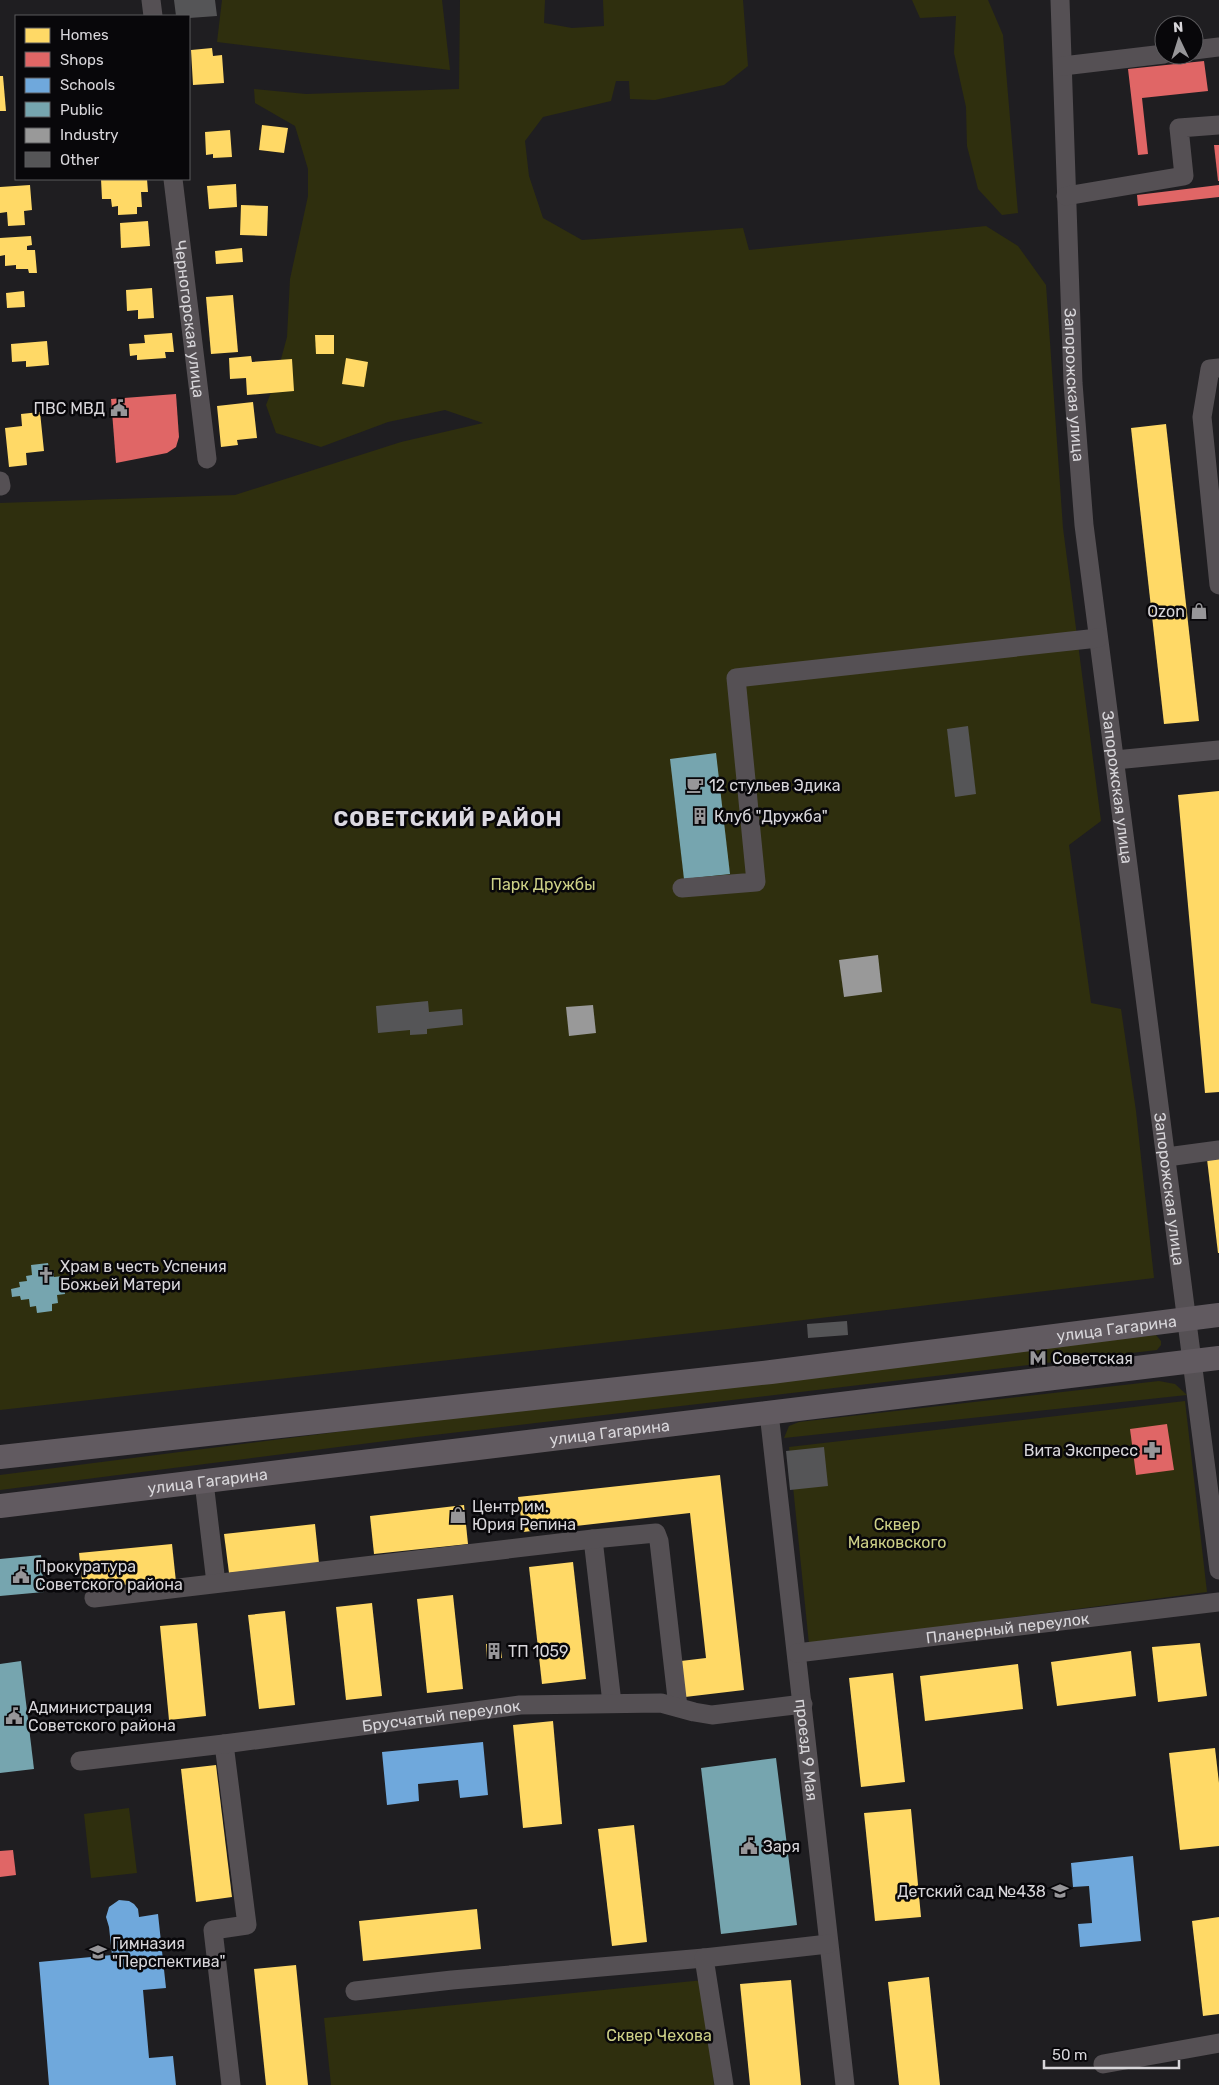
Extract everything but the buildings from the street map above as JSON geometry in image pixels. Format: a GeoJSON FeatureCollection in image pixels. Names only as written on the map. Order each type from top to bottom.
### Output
{"type":"FeatureCollection","features":[{"type":"Feature","properties":{"kind":"main road","name":"улица Гагарина"},"geometry":{"type":"LineString","coordinates":[[0,1457],[771,1372],[1219,1315]]}},
{"type":"Feature","properties":{"kind":"main road","name":"улица Гагарина"},"geometry":{"type":"LineString","coordinates":[[0,1506],[1219,1358]]}},
{"type":"Feature","properties":{"kind":"street"},"geometry":{"type":"LineString","coordinates":[[151,0],[153,15]]}},
{"type":"Feature","properties":{"kind":"street","name":"Запорожская улица"},"geometry":{"type":"LineString","coordinates":[[1060,0],[1066,196],[1076,418],[1084,525],[1219,1570]]}},
{"type":"Feature","properties":{"kind":"street"},"geometry":{"type":"LineString","coordinates":[[1204,49],[1219,47]]}},
{"type":"Feature","properties":{"kind":"street"},"geometry":{"type":"LineString","coordinates":[[1062,66],[1154,55]]}},
{"type":"Feature","properties":{"kind":"street"},"geometry":{"type":"LineString","coordinates":[[1066,196],[1184,176],[1179,128],[1219,125]]}},
{"type":"Feature","properties":{"kind":"street","name":"Черногорская улица"},"geometry":{"type":"LineString","coordinates":[[173,180],[207,459]]}},
{"type":"Feature","properties":{"kind":"street"},"geometry":{"type":"LineString","coordinates":[[1219,368],[1210,368],[1202,417],[1219,585]]}},
{"type":"Feature","properties":{"kind":"street"},"geometry":{"type":"LineString","coordinates":[[0,481],[1,486]]}},
{"type":"Feature","properties":{"kind":"street"},"geometry":{"type":"LineString","coordinates":[[682,888],[756,882],[736,678],[1098,638]]}},
{"type":"Feature","properties":{"kind":"street"},"geometry":{"type":"LineString","coordinates":[[1115,760],[1219,750]]}},
{"type":"Feature","properties":{"kind":"street"},"geometry":{"type":"LineString","coordinates":[[1167,1157],[1219,1150]]}},
{"type":"Feature","properties":{"kind":"street","name":"проезд 9 Мая"},"geometry":{"type":"LineString","coordinates":[[769,1413],[845,2085]]}},
{"type":"Feature","properties":{"kind":"street"},"geometry":{"type":"LineString","coordinates":[[204,1482],[216,1583]]}},
{"type":"Feature","properties":{"kind":"street"},"geometry":{"type":"LineString","coordinates":[[94,1598],[593,1538],[656,1533],[660,1541],[678,1707]]}},
{"type":"Feature","properties":{"kind":"street"},"geometry":{"type":"LineString","coordinates":[[593,1538],[612,1703]]}},
{"type":"Feature","properties":{"kind":"street","name":"Планерный переулок"},"geometry":{"type":"LineString","coordinates":[[797,1653],[1219,1602]]}},
{"type":"Feature","properties":{"kind":"street","name":"Брусчатый переулок"},"geometry":{"type":"LineString","coordinates":[[80,1761],[520,1705],[661,1703],[704,1714],[723,1714],[802,1704]]}},
{"type":"Feature","properties":{"kind":"street"},"geometry":{"type":"LineString","coordinates":[[224,1744],[247,1925],[213,1930],[231,2085]]}},
{"type":"Feature","properties":{"kind":"street"},"geometry":{"type":"LineString","coordinates":[[355,1991],[452,1980],[704,1958],[828,1944]]}},
{"type":"Feature","properties":{"kind":"street"},"geometry":{"type":"LineString","coordinates":[[704,1958],[724,2085]]}},
{"type":"Feature","properties":{"kind":"street"},"geometry":{"type":"LineString","coordinates":[[1103,2064],[1219,2043]]}},
{"type":"Feature","properties":{"kind":"green space"},"geometry":{"type":"Polygon","coordinates":[[[222,0],[442,0],[450,70],[217,42],[222,0]]]}},
{"type":"Feature","properties":{"kind":"green space","name":"Парк Дружбы"},"geometry":{"type":"Polygon","coordinates":[[[460,0],[545,0],[544,23],[572,28],[604,26],[603,0],[743,0],[748,66],[724,85],[655,100],[630,99],[629,81],[616,81],[611,101],[543,117],[525,141],[529,176],[543,218],[582,240],[743,228],[749,250],[986,226],[1018,246],[1046,285],[1063,528],[1101,821],[1069,845],[1091,1003],[1121,1009],[1136,1111],[1154,1278],[728,1329],[0,1410],[0,503],[235,495],[401,442],[483,423],[445,410],[388,422],[321,447],[276,433],[266,405],[274,385],[287,337],[290,279],[308,196],[308,169],[295,126],[255,103],[254,89],[306,94],[459,89],[460,0]]]}},
{"type":"Feature","properties":{"kind":"green space"},"geometry":{"type":"Polygon","coordinates":[[[912,0],[988,0],[1003,35],[1018,213],[1002,215],[978,189],[967,146],[966,107],[954,53],[956,16],[920,18],[912,0]]]}},
{"type":"Feature","properties":{"kind":"green space"},"geometry":{"type":"Polygon","coordinates":[[[1156,1335],[1161,1341],[1161,1345],[1157,1350],[417,1437],[0,1490],[0,1475],[415,1422],[1156,1335]]]}},
{"type":"Feature","properties":{"kind":"green space"},"geometry":{"type":"Polygon","coordinates":[[[1159,1381],[1175,1384],[1187,1395],[784,1438],[789,1426],[799,1422],[1159,1381]]]}},
{"type":"Feature","properties":{"kind":"green space","name":"Сквер Маяковского"},"geometry":{"type":"Polygon","coordinates":[[[1185,1401],[1207,1592],[809,1644],[789,1447],[1185,1401]]]}},
{"type":"Feature","properties":{"kind":"green space"},"geometry":{"type":"Polygon","coordinates":[[[129,1808],[137,1873],[91,1878],[84,1814],[129,1808]]]}},
{"type":"Feature","properties":{"kind":"green space","name":"Сквер Чехова"},"geometry":{"type":"Polygon","coordinates":[[[704,1980],[714,2085],[331,2085],[324,2018],[704,1980]]]}},
{"type":"Feature","properties":{"kind":"place","name":"ПВС МВД"},"geometry":{"type":"Point","coordinates":[119,408]}},
{"type":"Feature","properties":{"kind":"place","name":"Ozon"},"geometry":{"type":"Point","coordinates":[1199,611]}},
{"type":"Feature","properties":{"kind":"place","name":"12 стульев Эдика"},"geometry":{"type":"Point","coordinates":[695,785]}},
{"type":"Feature","properties":{"kind":"place","name":"Клуб \"Дружба\""},"geometry":{"type":"Point","coordinates":[700,816]}},
{"type":"Feature","properties":{"kind":"place","name":"Храм в честь Успения Божьей Матери"},"geometry":{"type":"Point","coordinates":[46,1275]}},
{"type":"Feature","properties":{"kind":"place","name":"Советская"},"geometry":{"type":"Point","coordinates":[1038,1358]}},
{"type":"Feature","properties":{"kind":"place","name":"Вита Экспресс"},"geometry":{"type":"Point","coordinates":[1152,1450]}},
{"type":"Feature","properties":{"kind":"place","name":"Центр им. Юрия Репина"},"geometry":{"type":"Point","coordinates":[458,1515]}},
{"type":"Feature","properties":{"kind":"place","name":"Прокуратура Советского района"},"geometry":{"type":"Point","coordinates":[21,1575]}},
{"type":"Feature","properties":{"kind":"place","name":"ТП 1059"},"geometry":{"type":"Point","coordinates":[494,1651]}},
{"type":"Feature","properties":{"kind":"place","name":"Администрация Советского района"},"geometry":{"type":"Point","coordinates":[14,1716]}},
{"type":"Feature","properties":{"kind":"place","name":"Заря"},"geometry":{"type":"Point","coordinates":[749,1846]}},
{"type":"Feature","properties":{"kind":"place","name":"Детский сад №438"},"geometry":{"type":"Point","coordinates":[1060,1891]}},
{"type":"Feature","properties":{"kind":"place","name":"Гимназия \"Перспектива\""},"geometry":{"type":"Point","coordinates":[98,1952]}},
{"type":"Feature","properties":{"kind":"district","name":"СОВЕТСКИЙ РАЙОН"},"geometry":{"type":"Point","coordinates":[448,819]}}]}
